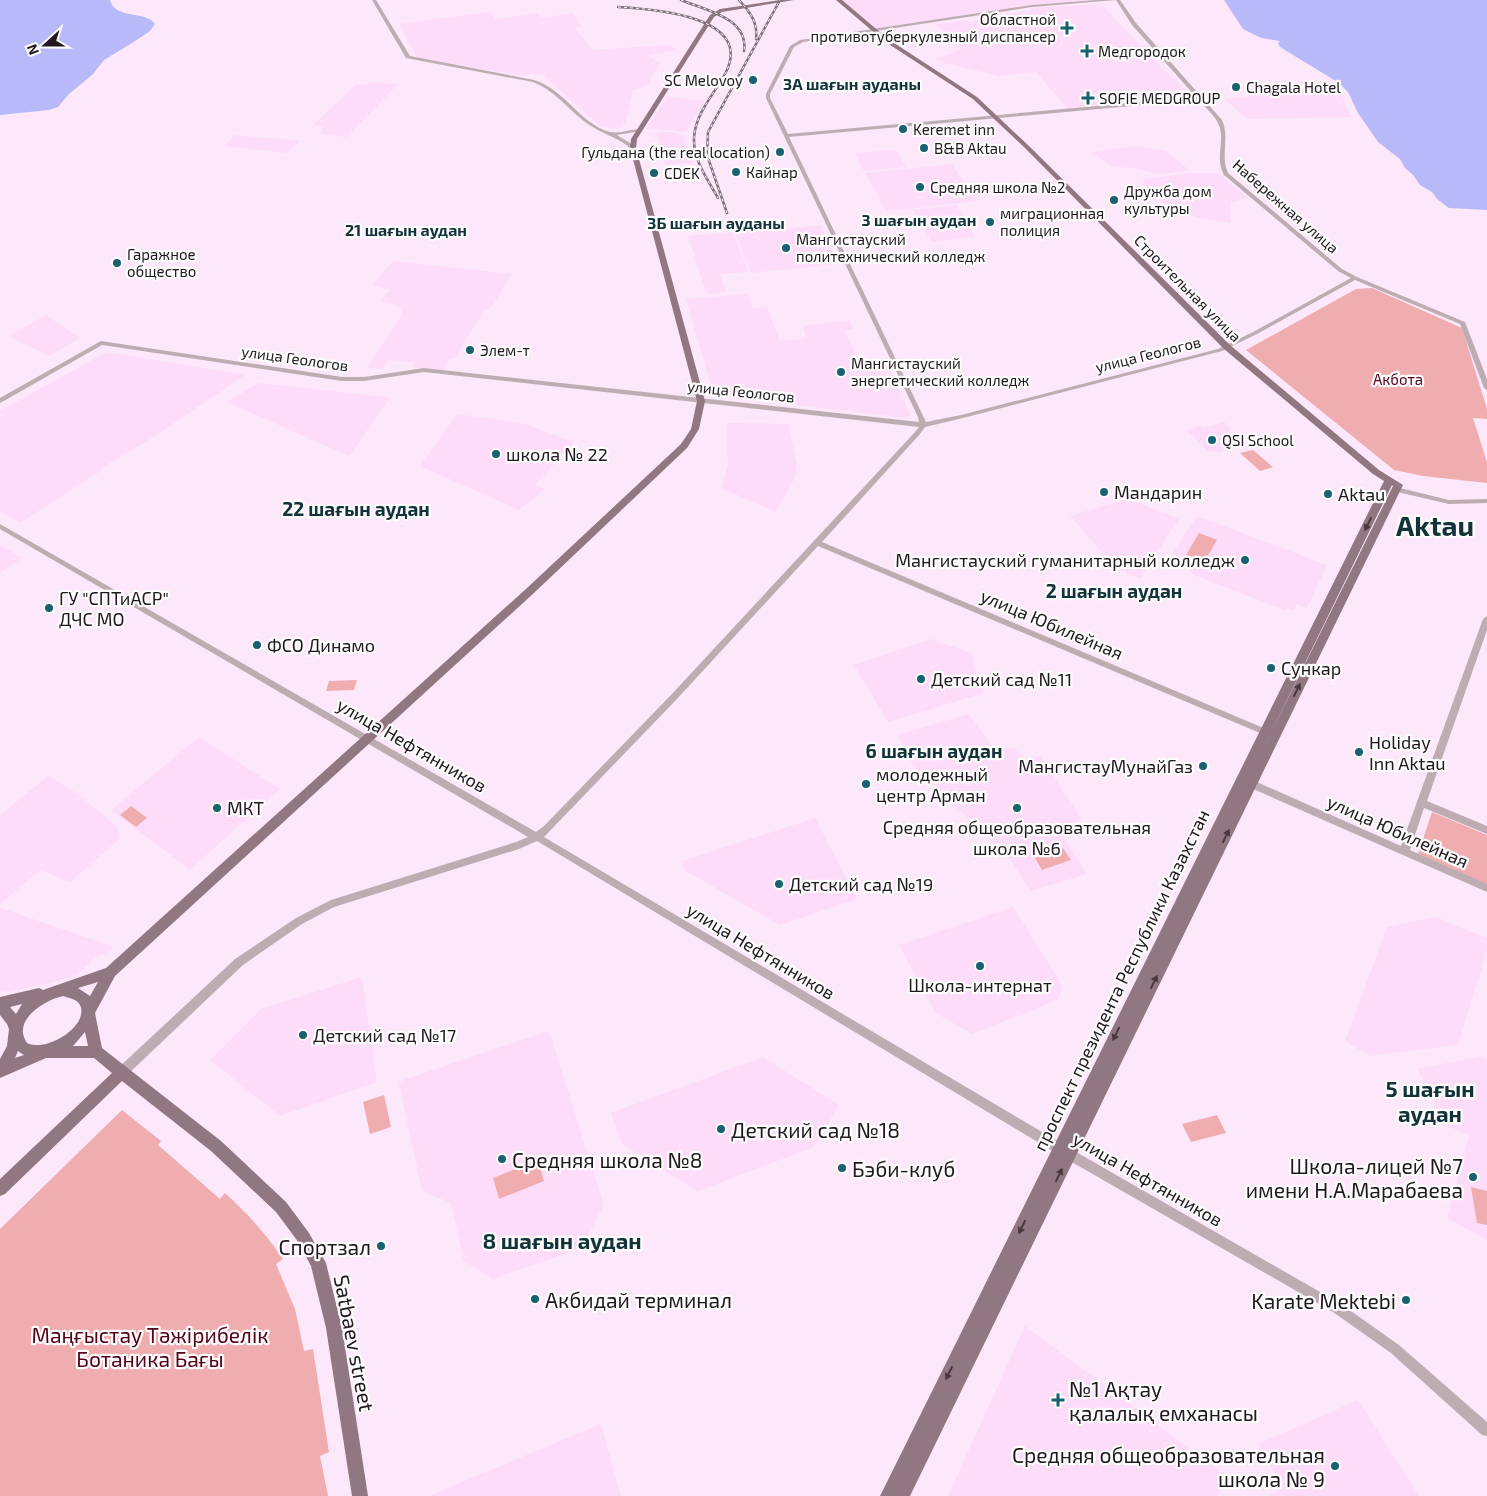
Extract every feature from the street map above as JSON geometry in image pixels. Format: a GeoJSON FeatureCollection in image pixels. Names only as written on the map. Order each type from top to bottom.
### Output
{"type":"FeatureCollection","features":[{"type":"Feature","properties":{"kind":"main road"},"geometry":{"type":"LineString","coordinates":[[0,1071],[58,1048],[79,1032],[110,972],[367,740],[682,449],[695,429],[701,401],[633,148],[639,130],[714,14],[726,9],[791,0]]}},
{"type":"Feature","properties":{"kind":"main road","name":"Строительная улица"},"geometry":{"type":"LineString","coordinates":[[839,0],[874,31],[975,98],[996,116],[1227,347],[1370,467],[1376,476],[1393,485]]}},
{"type":"Feature","properties":{"kind":"main road","name":"проспект президента Республики Казахстан"},"geometry":{"type":"LineString","coordinates":[[901,1496],[1065,1151],[1393,485]]}},
{"type":"Feature","properties":{"kind":"main road"},"geometry":{"type":"LineString","coordinates":[[0,1071],[13,1050],[19,1019],[28,1006],[42,996],[110,972]]}},
{"type":"Feature","properties":{"kind":"main road"},"geometry":{"type":"LineString","coordinates":[[0,1190],[121,1072],[96,1052],[35,1052],[26,1049],[20,1044],[16,1037],[16,1028],[0,1004],[69,990],[82,996],[87,1003],[96,1052]]}},
{"type":"Feature","properties":{"kind":"main road","name":"Satbaev street"},"geometry":{"type":"LineString","coordinates":[[121,1072],[216,1146],[281,1207],[304,1238],[318,1263],[328,1302],[360,1496]]}},
{"type":"Feature","properties":{"kind":"main road","name":"проспект президента Республики Казахстан"},"geometry":{"type":"LineString","coordinates":[[888,1496],[1065,1151]]}},
{"type":"Feature","properties":{"kind":"street"},"geometry":{"type":"LineString","coordinates":[[374,0],[408,57],[542,83],[554,89],[592,126],[626,141],[633,148]]}},
{"type":"Feature","properties":{"kind":"street"},"geometry":{"type":"LineString","coordinates":[[121,1072],[239,962],[298,921],[332,904],[519,845],[537,837],[559,817],[673,698],[918,433],[922,425],[916,408],[768,98],[792,46],[802,41],[1032,6],[1114,0]]}},
{"type":"Feature","properties":{"kind":"street","name":"Набережная улица"},"geometry":{"type":"LineString","coordinates":[[1118,0],[1130,20],[1224,127],[1221,160],[1226,174],[1340,270],[1355,278]]}},
{"type":"Feature","properties":{"kind":"street"},"geometry":{"type":"LineString","coordinates":[[786,136],[1199,98]]}},
{"type":"Feature","properties":{"kind":"street"},"geometry":{"type":"LineString","coordinates":[[610,134],[626,134],[639,130]]}},
{"type":"Feature","properties":{"kind":"street"},"geometry":{"type":"LineString","coordinates":[[1355,278],[1463,323],[1487,388]]}},
{"type":"Feature","properties":{"kind":"street","name":"улица Геологов"},"geometry":{"type":"LineString","coordinates":[[0,401],[102,343],[342,379],[364,379],[424,370],[922,425],[953,419],[1227,347],[1355,278]]}},
{"type":"Feature","properties":{"kind":"street"},"geometry":{"type":"LineString","coordinates":[[1393,485],[1449,502],[1487,500]]}},
{"type":"Feature","properties":{"kind":"street","name":"улица Нефтянников"},"geometry":{"type":"LineString","coordinates":[[0,526],[537,837],[1065,1151],[1367,1327],[1421,1371],[1487,1430]]}},
{"type":"Feature","properties":{"kind":"street","name":"улица Юбилейная"},"geometry":{"type":"LineString","coordinates":[[816,542],[1270,734]]}},
{"type":"Feature","properties":{"kind":"street"},"geometry":{"type":"LineString","coordinates":[[1404,852],[1487,619]]}},
{"type":"Feature","properties":{"kind":"street","name":"улица Юбилейная"},"geometry":{"type":"LineString","coordinates":[[1247,782],[1487,888]]}},
{"type":"Feature","properties":{"kind":"street"},"geometry":{"type":"LineString","coordinates":[[1422,803],[1487,830]]}},
{"type":"Feature","properties":{"kind":"shaded area"},"geometry":{"type":"Polygon","coordinates":[[[839,0],[1114,0],[1032,6],[874,31],[839,0]]]}},
{"type":"Feature","properties":{"kind":"shaded area","name":"Медгородок"},"geometry":{"type":"Polygon","coordinates":[[[1101,4],[1141,46],[1148,45],[1157,56],[1152,57],[1185,90],[1154,93],[1160,100],[1067,108],[1036,72],[999,76],[944,63],[936,59],[962,49],[946,37],[949,36],[935,24],[983,20],[983,18],[1031,10],[1031,8],[1101,4]]]}},
{"type":"Feature","properties":{"kind":"shaded area"},"geometry":{"type":"Polygon","coordinates":[[[490,12],[496,19],[537,13],[542,18],[573,13],[582,27],[575,28],[592,50],[671,45],[676,50],[648,55],[660,64],[650,83],[633,90],[626,122],[619,129],[601,127],[543,75],[529,74],[526,76],[420,59],[417,57],[399,24],[490,12]]]}},
{"type":"Feature","properties":{"kind":"shaded area"},"geometry":{"type":"Polygon","coordinates":[[[370,82],[398,84],[347,137],[319,134],[324,127],[313,125],[357,84],[367,85],[370,82]]]}},
{"type":"Feature","properties":{"kind":"shaded area"},"geometry":{"type":"Polygon","coordinates":[[[1331,88],[1337,89],[1352,117],[1248,119],[1224,99],[1331,88]]]}},
{"type":"Feature","properties":{"kind":"shaded area"},"geometry":{"type":"Polygon","coordinates":[[[667,97],[705,101],[686,132],[647,128],[667,97]]]}},
{"type":"Feature","properties":{"kind":"shaded area"},"geometry":{"type":"Polygon","coordinates":[[[656,132],[671,132],[684,136],[693,163],[665,165],[656,132]]]}},
{"type":"Feature","properties":{"kind":"shaded area"},"geometry":{"type":"Polygon","coordinates":[[[235,135],[300,141],[287,153],[224,146],[235,135]]]}},
{"type":"Feature","properties":{"kind":"shaded area"},"geometry":{"type":"Polygon","coordinates":[[[1134,146],[1166,151],[1189,170],[1161,174],[1132,168],[1111,167],[1093,152],[1134,146]]]}},
{"type":"Feature","properties":{"kind":"shaded area"},"geometry":{"type":"Polygon","coordinates":[[[896,150],[906,167],[864,171],[855,153],[896,150]]]}},
{"type":"Feature","properties":{"kind":"shaded area","name":"Средняя школа №2"},"geometry":{"type":"Polygon","coordinates":[[[952,164],[977,201],[886,211],[865,173],[952,164]]]}},
{"type":"Feature","properties":{"kind":"shaded area"},"geometry":{"type":"Polygon","coordinates":[[[1191,173],[1218,173],[1248,198],[1230,202],[1231,223],[1203,219],[1168,207],[1143,184],[1144,179],[1191,173]]]}},
{"type":"Feature","properties":{"kind":"shaded area"},"geometry":{"type":"Polygon","coordinates":[[[957,205],[975,237],[932,242],[913,210],[957,205]]]}},
{"type":"Feature","properties":{"kind":"shaded area","name":"Мангистауский политехнический колледж"},"geometry":{"type":"Polygon","coordinates":[[[821,225],[838,264],[751,273],[734,230],[752,228],[757,232],[821,225]]]}},
{"type":"Feature","properties":{"kind":"shaded area"},"geometry":{"type":"Polygon","coordinates":[[[733,232],[748,272],[720,274],[726,292],[707,294],[688,236],[733,232]]]}},
{"type":"Feature","properties":{"kind":"shaded area"},"geometry":{"type":"Polygon","coordinates":[[[393,261],[512,274],[490,309],[485,310],[454,359],[449,359],[444,370],[413,367],[414,362],[389,360],[383,369],[367,368],[403,313],[399,305],[380,301],[390,290],[372,285],[393,261]]]}},
{"type":"Feature","properties":{"kind":"shaded area"},"geometry":{"type":"Polygon","coordinates":[[[748,294],[753,308],[767,307],[780,341],[806,338],[803,326],[849,320],[854,329],[845,331],[859,362],[885,359],[910,414],[906,418],[714,395],[686,299],[748,294]]]}},
{"type":"Feature","properties":{"kind":"shaded area"},"geometry":{"type":"Polygon","coordinates":[[[46,315],[80,338],[49,356],[8,336],[46,315]]]}},
{"type":"Feature","properties":{"kind":"shaded area"},"geometry":{"type":"Polygon","coordinates":[[[106,352],[245,375],[152,438],[100,469],[102,470],[20,523],[0,511],[0,411],[106,352]]]}},
{"type":"Feature","properties":{"kind":"shaded area"},"geometry":{"type":"Polygon","coordinates":[[[258,383],[389,397],[389,400],[349,456],[227,402],[258,383]]]}},
{"type":"Feature","properties":{"kind":"shaded area","name":"школа № 22"},"geometry":{"type":"Polygon","coordinates":[[[457,414],[525,424],[574,442],[535,485],[545,489],[519,510],[420,466],[457,414]]]}},
{"type":"Feature","properties":{"kind":"shaded area","name":"QSI School"},"geometry":{"type":"Polygon","coordinates":[[[1224,422],[1231,428],[1223,451],[1220,452],[1208,451],[1186,430],[1201,426],[1204,428],[1224,422]]]}},
{"type":"Feature","properties":{"kind":"shaded area"},"geometry":{"type":"Polygon","coordinates":[[[726,423],[788,424],[797,465],[796,476],[776,512],[721,488],[728,465],[726,423]]]}},
{"type":"Feature","properties":{"kind":"shaded area"},"geometry":{"type":"Polygon","coordinates":[[[1128,499],[1179,519],[1140,578],[1117,569],[1070,516],[1128,499]]]}},
{"type":"Feature","properties":{"kind":"shaded area","name":"Мангистауский гуманитарный колледж"},"geometry":{"type":"Polygon","coordinates":[[[1197,516],[1327,565],[1307,608],[1297,604],[1294,610],[1287,607],[1285,610],[1194,575],[1172,554],[1197,516]]]}},
{"type":"Feature","properties":{"kind":"shaded area"},"geometry":{"type":"Polygon","coordinates":[[[0,545],[22,558],[0,573],[0,545]]]}},
{"type":"Feature","properties":{"kind":"shaded area","name":"Детский сад №11"},"geometry":{"type":"Polygon","coordinates":[[[931,639],[971,653],[984,693],[888,722],[854,665],[931,639]]]}},
{"type":"Feature","properties":{"kind":"shaded area","name":"Средняя общеобразовательная школа №6"},"geometry":{"type":"Polygon","coordinates":[[[969,714],[994,749],[1015,748],[1024,760],[1040,756],[1082,819],[1059,830],[1087,874],[1031,891],[1010,860],[911,762],[897,735],[969,714]]]}},
{"type":"Feature","properties":{"kind":"shaded area"},"geometry":{"type":"Polygon","coordinates":[[[199,737],[280,789],[190,870],[111,810],[199,737]]]}},
{"type":"Feature","properties":{"kind":"shaded area"},"geometry":{"type":"Polygon","coordinates":[[[48,776],[78,794],[116,826],[121,838],[70,882],[40,870],[0,904],[0,815],[48,776]]]}},
{"type":"Feature","properties":{"kind":"shaded area","name":"Детский сад №19"},"geometry":{"type":"Polygon","coordinates":[[[815,818],[857,899],[780,925],[684,870],[682,861],[815,818]]]}},
{"type":"Feature","properties":{"kind":"shaded area","name":"Школа-интернат"},"geometry":{"type":"Polygon","coordinates":[[[1013,907],[1063,987],[1057,1000],[972,1034],[936,1013],[899,945],[1013,907]]]}},
{"type":"Feature","properties":{"kind":"shaded area"},"geometry":{"type":"Polygon","coordinates":[[[0,908],[114,947],[96,957],[74,977],[8,992],[0,991],[0,908]]]}},
{"type":"Feature","properties":{"kind":"shaded area"},"geometry":{"type":"Polygon","coordinates":[[[1436,917],[1487,938],[1487,951],[1458,1045],[1370,1056],[1345,1041],[1387,927],[1436,917]]]}},
{"type":"Feature","properties":{"kind":"shaded area","name":"Детский сад №17"},"geometry":{"type":"Polygon","coordinates":[[[362,977],[377,1082],[280,1116],[210,1060],[261,1009],[362,977]]]}},
{"type":"Feature","properties":{"kind":"shaded area","name":"Средняя школа №8"},"geometry":{"type":"Polygon","coordinates":[[[549,1031],[604,1205],[581,1248],[493,1279],[464,1261],[451,1203],[422,1191],[399,1083],[403,1080],[549,1031]]]}},
{"type":"Feature","properties":{"kind":"shaded area","name":"Школа-лицей №7 имени Н.А.Марабаева"},"geometry":{"type":"Polygon","coordinates":[[[1482,1056],[1487,1059],[1487,1240],[1447,1218],[1469,1136],[1443,1123],[1418,1069],[1482,1056]]]}},
{"type":"Feature","properties":{"kind":"shaded area","name":"Детский сад №18"},"geometry":{"type":"Polygon","coordinates":[[[763,1057],[839,1105],[814,1147],[698,1191],[622,1144],[611,1113],[763,1057]]]}},
{"type":"Feature","properties":{"kind":"shaded area","name":"№1 Ақтау қалалық емханасы"},"geometry":{"type":"Polygon","coordinates":[[[1025,1326],[1225,1475],[1218,1496],[948,1496],[1025,1326]]]}},
{"type":"Feature","properties":{"kind":"shaded area","name":"Средняя общеобразовательная школа № 9"},"geometry":{"type":"Polygon","coordinates":[[[1358,1400],[1419,1496],[1269,1496],[1283,1487],[1258,1444],[1358,1400]]]}},
{"type":"Feature","properties":{"kind":"shaded area"},"geometry":{"type":"Polygon","coordinates":[[[601,1424],[621,1496],[431,1496],[431,1495],[601,1424]]]}},
{"type":"Feature","properties":{"kind":"green space","name":"Акбота"},"geometry":{"type":"Polygon","coordinates":[[[1372,288],[1462,328],[1487,409],[1487,419],[1473,418],[1487,462],[1487,483],[1423,476],[1394,470],[1246,350],[1356,289],[1372,288]]]}},
{"type":"Feature","properties":{"kind":"green space"},"geometry":{"type":"Polygon","coordinates":[[[1253,450],[1273,467],[1260,471],[1240,453],[1253,450]]]}},
{"type":"Feature","properties":{"kind":"green space"},"geometry":{"type":"Polygon","coordinates":[[[1199,533],[1217,540],[1204,562],[1186,555],[1199,533]]]}},
{"type":"Feature","properties":{"kind":"green space"},"geometry":{"type":"Polygon","coordinates":[[[357,680],[354,690],[326,691],[329,681],[357,680]]]}},
{"type":"Feature","properties":{"kind":"green space"},"geometry":{"type":"Polygon","coordinates":[[[131,806],[147,818],[136,827],[120,815],[131,806]]]}},
{"type":"Feature","properties":{"kind":"green space"},"geometry":{"type":"Polygon","coordinates":[[[1432,812],[1487,835],[1487,885],[1418,854],[1432,812]]]}},
{"type":"Feature","properties":{"kind":"green space"},"geometry":{"type":"Polygon","coordinates":[[[1063,848],[1071,860],[1042,870],[1035,858],[1063,848]]]}},
{"type":"Feature","properties":{"kind":"green space"},"geometry":{"type":"Polygon","coordinates":[[[384,1095],[391,1127],[370,1134],[363,1102],[384,1095]]]}},
{"type":"Feature","properties":{"kind":"green space","name":"Маңғыстау Тәжірибелік Ботаника Бағы"},"geometry":{"type":"Polygon","coordinates":[[[122,1110],[161,1141],[158,1145],[220,1199],[225,1193],[256,1224],[283,1259],[276,1264],[295,1309],[304,1351],[313,1349],[329,1452],[320,1456],[328,1496],[0,1496],[0,1229],[122,1110]]]}},
{"type":"Feature","properties":{"kind":"green space"},"geometry":{"type":"Polygon","coordinates":[[[1217,1115],[1226,1133],[1191,1142],[1182,1124],[1217,1115]]]}},
{"type":"Feature","properties":{"kind":"green space"},"geometry":{"type":"Polygon","coordinates":[[[538,1160],[544,1181],[499,1199],[493,1178],[538,1160]]]}},
{"type":"Feature","properties":{"kind":"green space"},"geometry":{"type":"Polygon","coordinates":[[[1471,1187],[1487,1191],[1487,1225],[1477,1223],[1471,1187]]]}},
{"type":"Feature","properties":{"kind":"water"},"geometry":{"type":"Polygon","coordinates":[[[0,0],[110,0],[118,10],[145,17],[155,24],[150,31],[104,60],[93,74],[68,95],[58,107],[49,110],[0,115],[0,0]]]}},
{"type":"Feature","properties":{"kind":"water"},"geometry":{"type":"Polygon","coordinates":[[[1224,0],[1487,0],[1487,210],[1449,208],[1437,199],[1432,192],[1420,185],[1405,168],[1400,159],[1378,142],[1358,113],[1348,92],[1339,83],[1280,47],[1278,43],[1280,41],[1261,38],[1243,29],[1224,0]]]}},
{"type":"Feature","properties":{"kind":"railway"},"geometry":{"type":"LineString","coordinates":[[681,0],[713,12],[733,23],[740,31],[744,40],[744,51]]}},
{"type":"Feature","properties":{"kind":"railway"},"geometry":{"type":"LineString","coordinates":[[739,0],[747,9],[754,22],[756,39]]}},
{"type":"Feature","properties":{"kind":"railway"},"geometry":{"type":"LineString","coordinates":[[727,213],[707,155],[708,132],[780,0]]}},
{"type":"Feature","properties":{"kind":"railway"},"geometry":{"type":"LineString","coordinates":[[618,7],[654,10],[696,20],[714,28],[726,39],[731,55],[725,74],[701,112],[694,138],[694,146],[699,162],[718,198]]}},
{"type":"Feature","properties":{"kind":"place","name":"Областной противотуберкулезный диспансер"},"geometry":{"type":"Point","coordinates":[1067,28]}},
{"type":"Feature","properties":{"kind":"place","name":"Медгородок"},"geometry":{"type":"Point","coordinates":[1087,51]}},
{"type":"Feature","properties":{"kind":"place","name":"SC Melovoy"},"geometry":{"type":"Point","coordinates":[753,80]}},
{"type":"Feature","properties":{"kind":"place","name":"Chagala Hotel"},"geometry":{"type":"Point","coordinates":[1236,87]}},
{"type":"Feature","properties":{"kind":"place","name":"SOFIE MEDGROUP"},"geometry":{"type":"Point","coordinates":[1088,98]}},
{"type":"Feature","properties":{"kind":"place","name":"Keremet inn"},"geometry":{"type":"Point","coordinates":[903,129]}},
{"type":"Feature","properties":{"kind":"place","name":"B&B Aktau"},"geometry":{"type":"Point","coordinates":[924,148]}},
{"type":"Feature","properties":{"kind":"place","name":"Гульдана (the real location)"},"geometry":{"type":"Point","coordinates":[780,152]}},
{"type":"Feature","properties":{"kind":"place","name":"Кайнар"},"geometry":{"type":"Point","coordinates":[736,172]}},
{"type":"Feature","properties":{"kind":"place","name":"CDEK"},"geometry":{"type":"Point","coordinates":[654,173]}},
{"type":"Feature","properties":{"kind":"place","name":"Средняя школа №2"},"geometry":{"type":"Point","coordinates":[920,187]}},
{"type":"Feature","properties":{"kind":"place","name":"Дружба дом культуры"},"geometry":{"type":"Point","coordinates":[1114,200]}},
{"type":"Feature","properties":{"kind":"place","name":"миграционная полиция"},"geometry":{"type":"Point","coordinates":[990,222]}},
{"type":"Feature","properties":{"kind":"place","name":"Мангистауский политехнический колледж"},"geometry":{"type":"Point","coordinates":[786,248]}},
{"type":"Feature","properties":{"kind":"place","name":"Гаражное общество"},"geometry":{"type":"Point","coordinates":[117,263]}},
{"type":"Feature","properties":{"kind":"place","name":"Элем-т"},"geometry":{"type":"Point","coordinates":[470,350]}},
{"type":"Feature","properties":{"kind":"place","name":"Мангистауский энергетический колледж"},"geometry":{"type":"Point","coordinates":[841,372]}},
{"type":"Feature","properties":{"kind":"place","name":"QSI School"},"geometry":{"type":"Point","coordinates":[1212,440]}},
{"type":"Feature","properties":{"kind":"place","name":"школа № 22"},"geometry":{"type":"Point","coordinates":[496,454]}},
{"type":"Feature","properties":{"kind":"place","name":"Мандарин"},"geometry":{"type":"Point","coordinates":[1104,492]}},
{"type":"Feature","properties":{"kind":"place","name":"Aktau"},"geometry":{"type":"Point","coordinates":[1328,494]}},
{"type":"Feature","properties":{"kind":"place","name":"Мангистауский гуманитарный колледж"},"geometry":{"type":"Point","coordinates":[1245,560]}},
{"type":"Feature","properties":{"kind":"place","name":"ГУ \"СПТиАСР\" ДЧС МО"},"geometry":{"type":"Point","coordinates":[49,608]}},
{"type":"Feature","properties":{"kind":"place","name":"ФСО Динамо"},"geometry":{"type":"Point","coordinates":[257,645]}},
{"type":"Feature","properties":{"kind":"place","name":"Сункар"},"geometry":{"type":"Point","coordinates":[1271,668]}},
{"type":"Feature","properties":{"kind":"place","name":"Детский сад №11"},"geometry":{"type":"Point","coordinates":[921,679]}},
{"type":"Feature","properties":{"kind":"place","name":"Holiday Inn Aktau"},"geometry":{"type":"Point","coordinates":[1359,752]}},
{"type":"Feature","properties":{"kind":"place","name":"МангистауМунайГаз"},"geometry":{"type":"Point","coordinates":[1203,766]}},
{"type":"Feature","properties":{"kind":"place","name":"молодежный центр Арман"},"geometry":{"type":"Point","coordinates":[866,784]}},
{"type":"Feature","properties":{"kind":"place","name":"МКТ"},"geometry":{"type":"Point","coordinates":[217,808]}},
{"type":"Feature","properties":{"kind":"place","name":"Средняя общеобразовательная школа №6"},"geometry":{"type":"Point","coordinates":[1017,808]}},
{"type":"Feature","properties":{"kind":"place","name":"Детский сад №19"},"geometry":{"type":"Point","coordinates":[779,884]}},
{"type":"Feature","properties":{"kind":"place","name":"Школа-интернат"},"geometry":{"type":"Point","coordinates":[980,966]}},
{"type":"Feature","properties":{"kind":"place","name":"Детский сад №17"},"geometry":{"type":"Point","coordinates":[303,1035]}},
{"type":"Feature","properties":{"kind":"place","name":"Детский сад №18"},"geometry":{"type":"Point","coordinates":[721,1129]}},
{"type":"Feature","properties":{"kind":"place","name":"Средняя школа №8"},"geometry":{"type":"Point","coordinates":[502,1159]}},
{"type":"Feature","properties":{"kind":"place","name":"Бэби-клуб"},"geometry":{"type":"Point","coordinates":[842,1168]}},
{"type":"Feature","properties":{"kind":"place","name":"Школа-лицей №7 имени Н.А.Марабаева"},"geometry":{"type":"Point","coordinates":[1473,1177]}},
{"type":"Feature","properties":{"kind":"place","name":"Спортзал"},"geometry":{"type":"Point","coordinates":[381,1246]}},
{"type":"Feature","properties":{"kind":"place","name":"Акбидай терминал"},"geometry":{"type":"Point","coordinates":[535,1299]}},
{"type":"Feature","properties":{"kind":"place","name":"Karate Mektebi"},"geometry":{"type":"Point","coordinates":[1406,1300]}},
{"type":"Feature","properties":{"kind":"place","name":"№1 Ақтау қалалық емханасы"},"geometry":{"type":"Point","coordinates":[1058,1400]}},
{"type":"Feature","properties":{"kind":"place","name":"Средняя общеобразовательная школа № 9"},"geometry":{"type":"Point","coordinates":[1335,1466]}},
{"type":"Feature","properties":{"kind":"district","name":"3А шағын ауданы"},"geometry":{"type":"Point","coordinates":[852,83]}},
{"type":"Feature","properties":{"kind":"district","name":"3 шағын аудан"},"geometry":{"type":"Point","coordinates":[919,219]}},
{"type":"Feature","properties":{"kind":"district","name":"3Б шағын ауданы"},"geometry":{"type":"Point","coordinates":[716,222]}},
{"type":"Feature","properties":{"kind":"district","name":"21 шағын аудан"},"geometry":{"type":"Point","coordinates":[406,229]}},
{"type":"Feature","properties":{"kind":"district","name":"22 шағын аудан"},"geometry":{"type":"Point","coordinates":[356,508]}},
{"type":"Feature","properties":{"kind":"district","name":"Aktau"},"geometry":{"type":"Point","coordinates":[1435,525]}},
{"type":"Feature","properties":{"kind":"district","name":"2 шағын аудан"},"geometry":{"type":"Point","coordinates":[1114,590]}},
{"type":"Feature","properties":{"kind":"district","name":"6 шағын аудан"},"geometry":{"type":"Point","coordinates":[934,750]}},
{"type":"Feature","properties":{"kind":"district","name":"5 шағын аудан"},"geometry":{"type":"Point","coordinates":[1430,1100]}},
{"type":"Feature","properties":{"kind":"district","name":"8 шағын аудан"},"geometry":{"type":"Point","coordinates":[562,1240]}}]}
